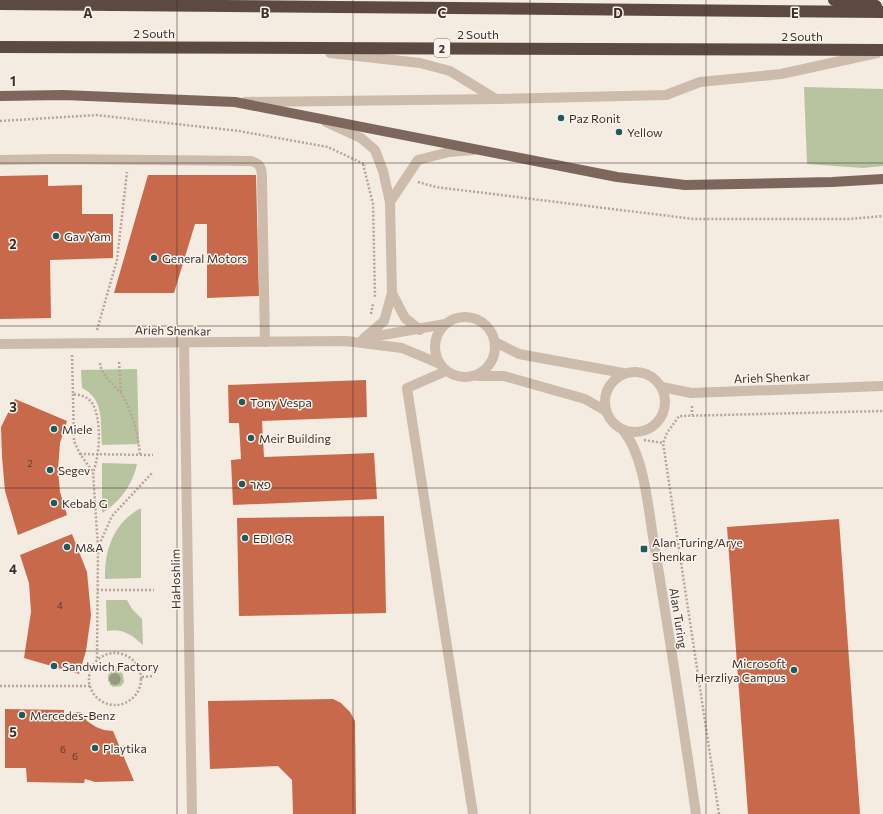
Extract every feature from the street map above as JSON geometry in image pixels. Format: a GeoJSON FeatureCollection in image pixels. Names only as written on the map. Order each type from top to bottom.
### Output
{"type":"FeatureCollection","features":[{"type":"Feature","properties":{"kind":"highway"},"geometry":{"type":"LineString","coordinates":[[834,0],[883,7]]}},
{"type":"Feature","properties":{"kind":"highway"},"geometry":{"type":"LineString","coordinates":[[0,4],[883,12]]}},
{"type":"Feature","properties":{"kind":"highway","name":"2 South"},"geometry":{"type":"LineString","coordinates":[[0,47],[282,47],[883,51]]}},
{"type":"Feature","properties":{"kind":"main road"},"geometry":{"type":"LineString","coordinates":[[0,96],[64,95],[235,102],[617,177],[685,185],[832,182],[883,179]]}},
{"type":"Feature","properties":{"kind":"street"},"geometry":{"type":"LineString","coordinates":[[282,47],[420,63],[450,71],[496,99]]}},
{"type":"Feature","properties":{"kind":"street"},"geometry":{"type":"LineString","coordinates":[[235,102],[496,99],[666,95],[700,82],[781,74],[883,51]]}},
{"type":"Feature","properties":{"kind":"street"},"geometry":{"type":"LineString","coordinates":[[310,116],[362,138],[376,150],[383,171],[390,202],[392,293],[384,321],[363,339]]}},
{"type":"Feature","properties":{"kind":"street"},"geometry":{"type":"LineString","coordinates":[[390,202],[418,160],[449,152],[479,150]]}},
{"type":"Feature","properties":{"kind":"street"},"geometry":{"type":"LineString","coordinates":[[0,160],[58,158],[251,161],[258,163],[262,169],[265,342]]}},
{"type":"Feature","properties":{"kind":"street"},"geometry":{"type":"LineString","coordinates":[[392,293],[405,318],[420,330]]}},
{"type":"Feature","properties":{"kind":"street"},"geometry":{"type":"LineString","coordinates":[[477,376],[484,372],[492,362],[495,351],[495,342],[492,333],[487,326],[471,317],[457,318],[445,324],[439,330],[434,348],[443,368],[461,378],[477,376],[504,376],[585,399],[606,411]]}},
{"type":"Feature","properties":{"kind":"street","name":"Arieh Shenkar"},"geometry":{"type":"LineString","coordinates":[[0,344],[94,342],[184,344],[346,341],[420,330],[445,324]]}},
{"type":"Feature","properties":{"kind":"street","name":"Arieh Shenkar"},"geometry":{"type":"LineString","coordinates":[[346,341],[402,348],[443,368]]}},
{"type":"Feature","properties":{"kind":"street"},"geometry":{"type":"LineString","coordinates":[[495,342],[519,354],[623,373],[641,372],[650,375],[662,387],[666,405],[660,420],[647,430],[635,432],[623,430],[610,419],[606,411],[606,393],[613,382],[623,373]]}},
{"type":"Feature","properties":{"kind":"street","name":"HaHoshlim"},"geometry":{"type":"LineString","coordinates":[[184,344],[192,814]]}},
{"type":"Feature","properties":{"kind":"street"},"geometry":{"type":"LineString","coordinates":[[443,368],[407,388],[473,814]]}},
{"type":"Feature","properties":{"kind":"street","name":"Arieh Shenkar"},"geometry":{"type":"LineString","coordinates":[[662,387],[691,393],[883,386]]}},
{"type":"Feature","properties":{"kind":"street","name":"Alan Turing"},"geometry":{"type":"LineString","coordinates":[[623,430],[630,438],[643,479],[666,612],[696,814]]}},
{"type":"Feature","properties":{"kind":"path"},"geometry":{"type":"LineString","coordinates":[[0,121],[96,115],[239,131],[328,148],[363,164],[383,171]]}},
{"type":"Feature","properties":{"kind":"path"},"geometry":{"type":"LineString","coordinates":[[363,164],[373,204],[376,294],[371,314],[384,321]]}},
{"type":"Feature","properties":{"kind":"path"},"geometry":{"type":"LineString","coordinates":[[94,342],[117,260],[126,178]]}},
{"type":"Feature","properties":{"kind":"path"},"geometry":{"type":"LineString","coordinates":[[406,178],[436,187],[694,219],[849,219],[883,216]]}},
{"type":"Feature","properties":{"kind":"path"},"geometry":{"type":"LineString","coordinates":[[72,342],[74,441],[80,454],[93,472]]}},
{"type":"Feature","properties":{"kind":"path"},"geometry":{"type":"LineString","coordinates":[[119,362],[122,394],[136,427],[140,455]]}},
{"type":"Feature","properties":{"kind":"path"},"geometry":{"type":"LineString","coordinates":[[100,363],[100,370],[122,394]]}},
{"type":"Feature","properties":{"kind":"path"},"geometry":{"type":"LineString","coordinates":[[73,394],[82,395],[92,403],[95,411],[98,432],[98,455],[93,472],[98,547],[97,659]]}},
{"type":"Feature","properties":{"kind":"path"},"geometry":{"type":"LineString","coordinates":[[719,814],[663,443],[667,433],[679,416],[883,411]]}},
{"type":"Feature","properties":{"kind":"path"},"geometry":{"type":"LineString","coordinates":[[80,454],[153,455]]}},
{"type":"Feature","properties":{"kind":"path"},"geometry":{"type":"LineString","coordinates":[[98,547],[112,516],[153,472]]}},
{"type":"Feature","properties":{"kind":"path"},"geometry":{"type":"LineString","coordinates":[[97,590],[154,590]]}},
{"type":"Feature","properties":{"kind":"path"},"geometry":{"type":"LineString","coordinates":[[112,652],[129,656],[140,668],[142,677],[141,685],[131,700],[123,704],[114,705],[105,703],[98,698],[91,686],[90,674],[92,666],[97,659],[112,652]]}},
{"type":"Feature","properties":{"kind":"path"},"geometry":{"type":"LineString","coordinates":[[142,677],[154,676]]}},
{"type":"Feature","properties":{"kind":"path"},"geometry":{"type":"LineString","coordinates":[[0,686],[91,686]]}},
{"type":"Feature","properties":{"kind":"green space"},"geometry":{"type":"Polygon","coordinates":[[[804,87],[883,89],[883,166],[863,168],[807,164],[804,87]]]}},
{"type":"Feature","properties":{"kind":"green space"},"geometry":{"type":"Polygon","coordinates":[[[137,369],[139,444],[102,445],[100,412],[95,398],[82,388],[81,370],[137,369]]]}},
{"type":"Feature","properties":{"kind":"green space"},"geometry":{"type":"Polygon","coordinates":[[[102,463],[137,464],[132,479],[125,492],[109,509],[102,513],[102,463]]]}},
{"type":"Feature","properties":{"kind":"green space"},"geometry":{"type":"Polygon","coordinates":[[[141,508],[141,578],[105,579],[106,558],[112,538],[124,521],[141,508]]]}},
{"type":"Feature","properties":{"kind":"green space"},"geometry":{"type":"Polygon","coordinates":[[[106,600],[127,600],[132,609],[142,619],[143,645],[135,638],[122,631],[107,631],[106,600]]]}},
{"type":"Feature","properties":{"kind":"green space"},"geometry":{"type":"Polygon","coordinates":[[[112,670],[118,670],[123,674],[124,682],[121,686],[113,687],[109,684],[111,682],[118,684],[121,680],[120,675],[114,673],[111,675],[110,681],[108,682],[108,675],[112,670]]]}},
{"type":"Feature","properties":{"kind":"building","name":"Gav Yam"},"geometry":{"type":"Polygon","coordinates":[[[48,175],[48,186],[82,185],[82,214],[113,214],[113,258],[50,260],[51,318],[0,319],[0,176],[48,175]]]}},
{"type":"Feature","properties":{"kind":"building","name":"General Motors"},"geometry":{"type":"Polygon","coordinates":[[[148,175],[256,175],[259,296],[207,298],[207,224],[195,224],[174,293],[114,293],[148,175]]]}},
{"type":"Feature","properties":{"kind":"building","name":"Meir Building"},"geometry":{"type":"Polygon","coordinates":[[[366,380],[367,417],[262,421],[264,457],[374,453],[377,499],[233,505],[231,460],[241,459],[239,423],[229,423],[228,385],[366,380]]]}},
{"type":"Feature","properties":{"kind":"building"},"geometry":{"type":"Polygon","coordinates":[[[15,399],[67,421],[60,443],[58,469],[60,492],[67,515],[18,535],[5,491],[1,427],[15,399]]]}},
{"type":"Feature","properties":{"kind":"building"},"geometry":{"type":"Polygon","coordinates":[[[384,516],[386,613],[239,616],[237,518],[384,516]]]}},
{"type":"Feature","properties":{"kind":"building","name":"Microsoft Herzliya Campus"},"geometry":{"type":"Polygon","coordinates":[[[839,519],[860,814],[748,814],[727,527],[839,519]]]}},
{"type":"Feature","properties":{"kind":"building"},"geometry":{"type":"Polygon","coordinates":[[[72,534],[87,572],[91,615],[86,651],[79,674],[24,658],[31,612],[29,583],[20,555],[72,534]]]}},
{"type":"Feature","properties":{"kind":"building"},"geometry":{"type":"Polygon","coordinates":[[[333,699],[341,703],[350,712],[355,721],[356,814],[293,814],[292,780],[278,766],[210,769],[208,701],[333,699]]]}},
{"type":"Feature","properties":{"kind":"building"},"geometry":{"type":"Polygon","coordinates":[[[5,709],[64,710],[64,714],[81,712],[87,721],[96,727],[113,731],[134,781],[95,782],[85,779],[84,783],[27,782],[26,768],[5,768],[5,709]]]}},
{"type":"Feature","properties":{"kind":"place","name":"Paz Ronit"},"geometry":{"type":"Point","coordinates":[561,118]}},
{"type":"Feature","properties":{"kind":"place","name":"Yellow"},"geometry":{"type":"Point","coordinates":[619,132]}},
{"type":"Feature","properties":{"kind":"place","name":"Gav Yam"},"geometry":{"type":"Point","coordinates":[56,236]}},
{"type":"Feature","properties":{"kind":"place","name":"General Motors"},"geometry":{"type":"Point","coordinates":[154,258]}},
{"type":"Feature","properties":{"kind":"place","name":"Tony Vespa"},"geometry":{"type":"Point","coordinates":[242,402]}},
{"type":"Feature","properties":{"kind":"place","name":"Miele"},"geometry":{"type":"Point","coordinates":[54,429]}},
{"type":"Feature","properties":{"kind":"place","name":"Meir Building"},"geometry":{"type":"Point","coordinates":[251,438]}},
{"type":"Feature","properties":{"kind":"place","name":"Segev"},"geometry":{"type":"Point","coordinates":[50,470]}},
{"type":"Feature","properties":{"kind":"place","name":"פאר"},"geometry":{"type":"Point","coordinates":[242,484]}},
{"type":"Feature","properties":{"kind":"place","name":"Kebab G"},"geometry":{"type":"Point","coordinates":[54,503]}},
{"type":"Feature","properties":{"kind":"place","name":"EDI OR"},"geometry":{"type":"Point","coordinates":[245,538]}},
{"type":"Feature","properties":{"kind":"place","name":"M&A"},"geometry":{"type":"Point","coordinates":[67,547]}},
{"type":"Feature","properties":{"kind":"place","name":"Alan Turing/Arye Shenkar"},"geometry":{"type":"Point","coordinates":[644,549]}},
{"type":"Feature","properties":{"kind":"place","name":"Sandwich Factory"},"geometry":{"type":"Point","coordinates":[54,666]}},
{"type":"Feature","properties":{"kind":"place","name":"Microsoft Herzliya Campus"},"geometry":{"type":"Point","coordinates":[794,670]}},
{"type":"Feature","properties":{"kind":"place","name":"Mercedes-Benz"},"geometry":{"type":"Point","coordinates":[22,715]}},
{"type":"Feature","properties":{"kind":"place","name":"Playtika"},"geometry":{"type":"Point","coordinates":[95,748]}}]}
